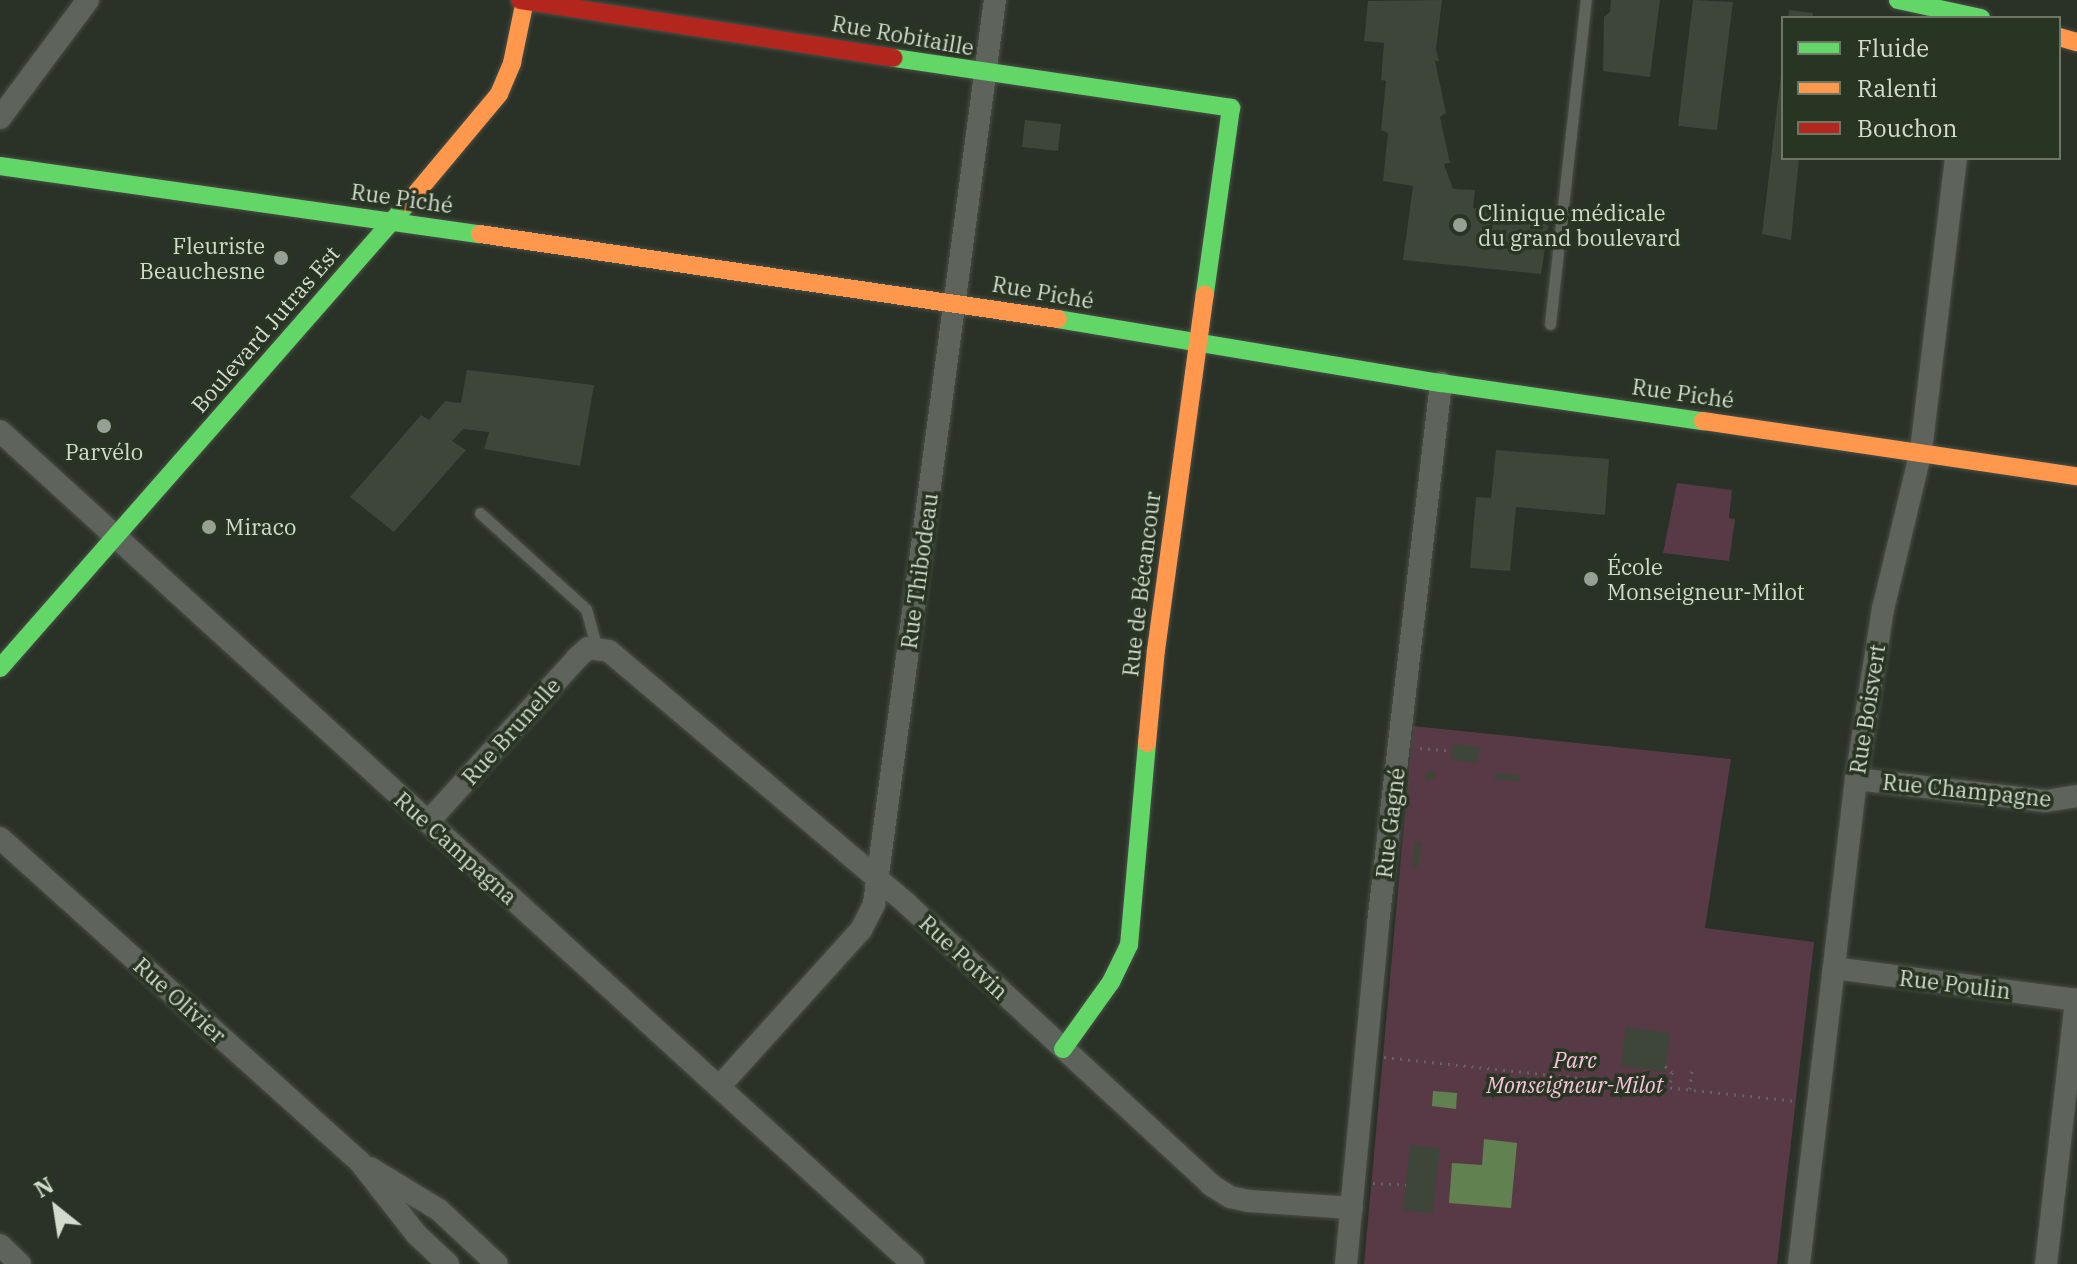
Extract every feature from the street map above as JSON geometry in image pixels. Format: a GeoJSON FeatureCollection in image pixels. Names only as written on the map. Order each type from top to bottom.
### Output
{"type":"FeatureCollection","features":[{"type":"Feature","properties":{"kind":"street"},"geometry":{"type":"LineString","coordinates":[[0,118],[88,0]]}},
{"type":"Feature","properties":{"kind":"street","name":"Rue Robitaille"},"geometry":{"type":"LineString","coordinates":[[523,0],[796,41],[985,74],[1231,108]]}},
{"type":"Feature","properties":{"kind":"street","name":"Boulevard Jutras Est"},"geometry":{"type":"LineString","coordinates":[[0,668],[499,94],[512,63],[523,0]]}},
{"type":"Feature","properties":{"kind":"street","name":"Rue Thibodeau"},"geometry":{"type":"LineString","coordinates":[[719,1087],[861,930],[874,904],[995,0]]}},
{"type":"Feature","properties":{"kind":"street"},"geometry":{"type":"LineString","coordinates":[[1898,0],[1970,16]]}},
{"type":"Feature","properties":{"kind":"street","name":"Rue de Bécancour"},"geometry":{"type":"LineString","coordinates":[[1063,1049],[1111,982],[1129,945],[1156,650],[1231,108]]}},
{"type":"Feature","properties":{"kind":"street","name":"Rue Boisvert"},"geometry":{"type":"LineString","coordinates":[[1799,1264],[1856,779],[1883,609],[1921,451],[1956,160]]}},
{"type":"Feature","properties":{"kind":"street","name":"Rue Piché"},"geometry":{"type":"LineString","coordinates":[[0,166],[955,302],[1441,383],[2077,476]]}},
{"type":"Feature","properties":{"kind":"street","name":"Rue Gagné"},"geometry":{"type":"LineString","coordinates":[[1346,1264],[1365,1055],[1441,383]]}},
{"type":"Feature","properties":{"kind":"street","name":"Rue Campagna"},"geometry":{"type":"LineString","coordinates":[[0,431],[913,1264]]}},
{"type":"Feature","properties":{"kind":"street","name":"Rue Brunelle"},"geometry":{"type":"LineString","coordinates":[[428,822],[577,658],[588,648],[597,649]]}},
{"type":"Feature","properties":{"kind":"street","name":"Rue Potvin"},"geometry":{"type":"LineString","coordinates":[[597,649],[609,651],[877,878],[1211,1185],[1230,1197],[1352,1208]]}},
{"type":"Feature","properties":{"kind":"street","name":"Rue Champagne"},"geometry":{"type":"LineString","coordinates":[[1856,779],[2046,801],[2077,796]]}},
{"type":"Feature","properties":{"kind":"street","name":"Rue Olivier"},"geometry":{"type":"LineString","coordinates":[[0,838],[359,1161],[416,1234],[448,1264]]}},
{"type":"Feature","properties":{"kind":"street","name":"Rue Poulin"},"geometry":{"type":"LineString","coordinates":[[1834,968],[2077,1000]]}},
{"type":"Feature","properties":{"kind":"street"},"geometry":{"type":"LineString","coordinates":[[2046,1264],[2077,1000]]}},
{"type":"Feature","properties":{"kind":"street","name":"Rue Olivier"},"geometry":{"type":"LineString","coordinates":[[359,1161],[439,1210],[485,1260]]}},
{"type":"Feature","properties":{"kind":"street"},"geometry":{"type":"LineString","coordinates":[[0,1245],[20,1264]]}},
{"type":"Feature","properties":{"kind":"lane"},"geometry":{"type":"LineString","coordinates":[[1550,324],[1586,0]]}},
{"type":"Feature","properties":{"kind":"lane"},"geometry":{"type":"LineString","coordinates":[[480,513],[586,609],[597,649]]}},
{"type":"Feature","properties":{"kind":"path"},"geometry":{"type":"LineString","coordinates":[[1399,746],[1452,751]]}},
{"type":"Feature","properties":{"kind":"path"},"geometry":{"type":"LineString","coordinates":[[1365,1055],[1818,1103]]}},
{"type":"Feature","properties":{"kind":"path"},"geometry":{"type":"LineString","coordinates":[[1665,1066],[1672,1072],[1670,1087]]}},
{"type":"Feature","properties":{"kind":"path"},"geometry":{"type":"LineString","coordinates":[[1690,1089],[1692,1070]]}},
{"type":"Feature","properties":{"kind":"path"},"geometry":{"type":"LineString","coordinates":[[1354,1181],[1406,1185]]}},
{"type":"Feature","properties":{"kind":"green space"},"geometry":{"type":"Polygon","coordinates":[[[1677,483],[1732,490],[1729,518],[1735,519],[1729,561],[1663,553],[1677,483]]]}},
{"type":"Feature","properties":{"kind":"green space","name":"Parc Monseigneur-Milot"},"geometry":{"type":"Polygon","coordinates":[[[1413,726],[1731,759],[1705,928],[1814,942],[1777,1264],[1364,1264],[1413,726]]]}},
{"type":"Feature","properties":{"kind":"shaded area"},"geometry":{"type":"Polygon","coordinates":[[[1433,1091],[1457,1093],[1456,1109],[1432,1106],[1433,1091]]]}},
{"type":"Feature","properties":{"kind":"shaded area"},"geometry":{"type":"Polygon","coordinates":[[[1484,1139],[1517,1143],[1511,1208],[1449,1203],[1452,1163],[1482,1165],[1484,1139]]]}},
{"type":"Feature","properties":{"kind":"building"},"geometry":{"type":"Polygon","coordinates":[[[1442,0],[1436,49],[1439,61],[1435,61],[1446,113],[1440,117],[1450,163],[1444,164],[1453,189],[1475,190],[1473,208],[1550,216],[1541,274],[1403,260],[1413,186],[1383,181],[1388,133],[1381,130],[1386,81],[1381,80],[1384,43],[1364,41],[1368,1],[1442,0]]]}},
{"type":"Feature","properties":{"kind":"building"},"geometry":{"type":"Polygon","coordinates":[[[1611,0],[1660,0],[1650,77],[1603,71],[1604,17],[1610,12],[1611,0]]]}},
{"type":"Feature","properties":{"kind":"building"},"geometry":{"type":"Polygon","coordinates":[[[1693,0],[1733,2],[1717,130],[1678,126],[1693,0]]]}},
{"type":"Feature","properties":{"kind":"building"},"geometry":{"type":"Polygon","coordinates":[[[1789,10],[1813,13],[1813,16],[1788,16],[1789,10]]]}},
{"type":"Feature","properties":{"kind":"building"},"geometry":{"type":"Polygon","coordinates":[[[1781,74],[1781,160],[1799,160],[1791,240],[1762,234],[1781,74]]]}},
{"type":"Feature","properties":{"kind":"building"},"geometry":{"type":"Polygon","coordinates":[[[1025,120],[1061,124],[1058,151],[1022,147],[1025,120]]]}},
{"type":"Feature","properties":{"kind":"building"},"geometry":{"type":"Polygon","coordinates":[[[467,370],[594,385],[580,466],[484,449],[489,432],[463,429],[452,441],[466,450],[394,532],[350,497],[421,415],[429,420],[445,401],[461,403],[467,370]]]}},
{"type":"Feature","properties":{"kind":"building"},"geometry":{"type":"Polygon","coordinates":[[[1496,450],[1609,459],[1605,515],[1516,507],[1510,571],[1470,568],[1476,497],[1491,498],[1496,450]]]}},
{"type":"Feature","properties":{"kind":"building"},"geometry":{"type":"Polygon","coordinates":[[[1453,744],[1480,747],[1477,763],[1451,760],[1453,744]]]}},
{"type":"Feature","properties":{"kind":"building"},"geometry":{"type":"Polygon","coordinates":[[[1432,770],[1436,776],[1428,782],[1424,777],[1432,770]]]}},
{"type":"Feature","properties":{"kind":"building"},"geometry":{"type":"Polygon","coordinates":[[[1495,773],[1519,775],[1519,781],[1494,779],[1495,773]]]}},
{"type":"Feature","properties":{"kind":"building"},"geometry":{"type":"Polygon","coordinates":[[[1415,842],[1421,842],[1418,867],[1412,866],[1415,842]]]}},
{"type":"Feature","properties":{"kind":"building"},"geometry":{"type":"Polygon","coordinates":[[[1626,1027],[1670,1033],[1665,1072],[1621,1066],[1626,1027]]]}},
{"type":"Feature","properties":{"kind":"building"},"geometry":{"type":"Polygon","coordinates":[[[1410,1145],[1440,1148],[1433,1213],[1403,1210],[1410,1145]]]}},
{"type":"Feature","properties":{"kind":"traffic: fast"},"geometry":{"type":"LineString","coordinates":[[1898,0],[1972,16]]}},
{"type":"Feature","properties":{"kind":"traffic: fast"},"geometry":{"type":"LineString","coordinates":[[894,58],[1231,108],[1205,294]]}},
{"type":"Feature","properties":{"kind":"traffic: fast"},"geometry":{"type":"LineString","coordinates":[[0,166],[480,234]]}},
{"type":"Feature","properties":{"kind":"traffic: fast"},"geometry":{"type":"LineString","coordinates":[[0,668],[408,203]]}},
{"type":"Feature","properties":{"kind":"traffic: fast"},"geometry":{"type":"LineString","coordinates":[[1058,319],[1441,383],[1703,421]]}},
{"type":"Feature","properties":{"kind":"traffic: fast"},"geometry":{"type":"LineString","coordinates":[[1063,1049],[1111,982],[1129,945],[1147,743]]}},
{"type":"Feature","properties":{"kind":"traffic: slow"},"geometry":{"type":"LineString","coordinates":[[408,203],[499,94],[512,63],[525,0]]}},
{"type":"Feature","properties":{"kind":"traffic: slow"},"geometry":{"type":"LineString","coordinates":[[2061,38],[2077,42]]}},
{"type":"Feature","properties":{"kind":"traffic: slow"},"geometry":{"type":"LineString","coordinates":[[480,234],[1058,319]]}},
{"type":"Feature","properties":{"kind":"traffic: slow"},"geometry":{"type":"LineString","coordinates":[[1147,743],[1156,650],[1205,294]]}},
{"type":"Feature","properties":{"kind":"traffic: slow"},"geometry":{"type":"LineString","coordinates":[[1703,421],[2077,476]]}},
{"type":"Feature","properties":{"kind":"traffic: jam"},"geometry":{"type":"LineString","coordinates":[[520,0],[894,58]]}},
{"type":"Feature","properties":{"kind":"place","name":"Clinique médicale du grand boulevard"},"geometry":{"type":"Point","coordinates":[1460,225]}},
{"type":"Feature","properties":{"kind":"place","name":"Fleuriste Beauchesne"},"geometry":{"type":"Point","coordinates":[281,258]}},
{"type":"Feature","properties":{"kind":"place","name":"Parvélo"},"geometry":{"type":"Point","coordinates":[104,426]}},
{"type":"Feature","properties":{"kind":"place","name":"Miraco"},"geometry":{"type":"Point","coordinates":[209,527]}},
{"type":"Feature","properties":{"kind":"place","name":"École Monseigneur-Milot"},"geometry":{"type":"Point","coordinates":[1591,579]}}]}
